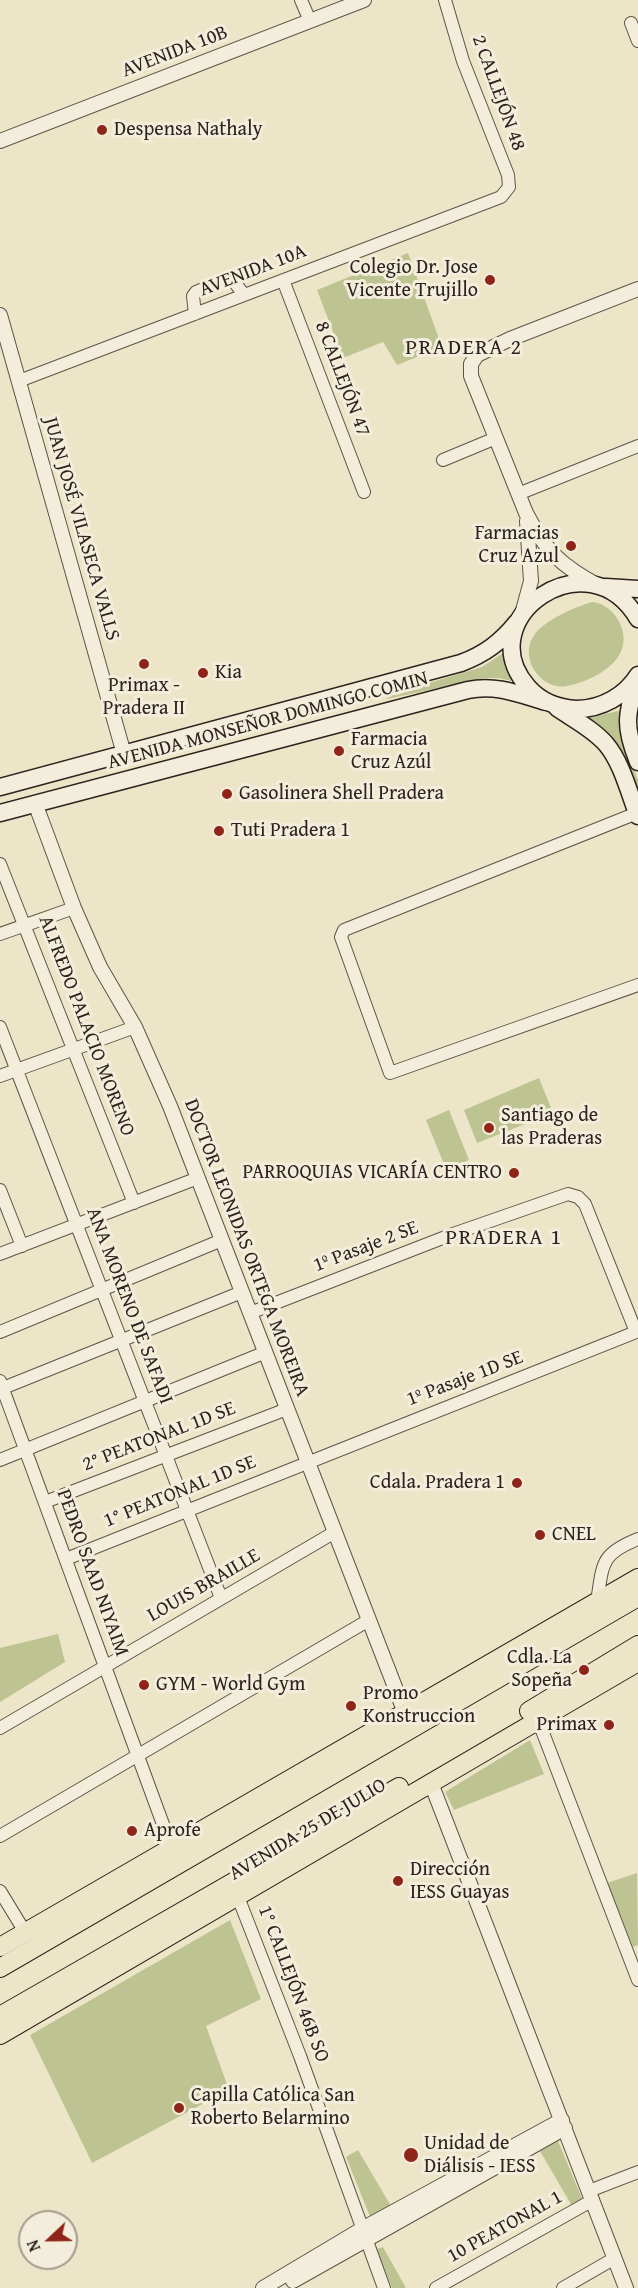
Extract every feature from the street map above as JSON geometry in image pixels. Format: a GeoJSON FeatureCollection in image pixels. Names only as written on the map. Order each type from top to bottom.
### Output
{"type":"FeatureCollection","features":[{"type":"Feature","properties":{"kind":"main road","name":"AVENIDA MONSEÑOR DOMINGO COMIN"},"geometry":{"type":"LineString","coordinates":[[0,787],[461,663],[487,652],[509,633],[539,597],[555,588],[573,584],[602,586]]}},
{"type":"Feature","properties":{"kind":"main road"},"geometry":{"type":"LineString","coordinates":[[602,586],[638,589]]}},
{"type":"Feature","properties":{"kind":"main road"},"geometry":{"type":"LineString","coordinates":[[602,586],[624,600],[638,619]]}},
{"type":"Feature","properties":{"kind":"main road"},"geometry":{"type":"LineString","coordinates":[[520,618],[512,644],[518,671],[534,693],[597,735],[607,745],[615,759],[637,815]]}},
{"type":"Feature","properties":{"kind":"main road"},"geometry":{"type":"LineString","coordinates":[[550,704],[580,709],[600,705],[618,696],[637,676]]}},
{"type":"Feature","properties":{"kind":"main road"},"geometry":{"type":"LineString","coordinates":[[637,676],[628,708],[627,724],[638,762]]}},
{"type":"Feature","properties":{"kind":"main road","name":"AVENIDA MONSEÑOR DOMINGO COMIN"},"geometry":{"type":"LineString","coordinates":[[0,813],[475,688],[501,688],[550,704]]}},
{"type":"Feature","properties":{"kind":"main road"},"geometry":{"type":"LineString","coordinates":[[0,1947],[171,1846],[638,1578]]}},
{"type":"Feature","properties":{"kind":"main road","name":"AVENIDA 25 DE JULIO"},"geometry":{"type":"LineString","coordinates":[[0,1968],[638,1597]]}},
{"type":"Feature","properties":{"kind":"main road","name":"AVENIDA 25 DE JULIO"},"geometry":{"type":"LineString","coordinates":[[0,2035],[148,1950],[637,1660]]}},
{"type":"Feature","properties":{"kind":"main road","name":"AVENIDA 25 DE JULIO"},"geometry":{"type":"LineString","coordinates":[[0,2016],[474,1744],[637,1660]]}},
{"type":"Feature","properties":{"kind":"main road"},"geometry":{"type":"LineString","coordinates":[[284,1783],[335,1775]]}},
{"type":"Feature","properties":{"kind":"main road"},"geometry":{"type":"LineString","coordinates":[[93,1914],[148,1860]]}},
{"type":"Feature","properties":{"kind":"main road"},"geometry":{"type":"LineString","coordinates":[[148,1950],[206,1898]]}},
{"type":"Feature","properties":{"kind":"street"},"geometry":{"type":"LineString","coordinates":[[301,0],[310,21]]}},
{"type":"Feature","properties":{"kind":"street","name":"AVENIDA 10B"},"geometry":{"type":"LineString","coordinates":[[0,141],[364,0]]}},
{"type":"Feature","properties":{"kind":"street","name":"2 CALLEJÓN 48"},"geometry":{"type":"LineString","coordinates":[[445,0],[463,61],[508,175],[509,187],[501,197]]}},
{"type":"Feature","properties":{"kind":"street"},"geometry":{"type":"LineString","coordinates":[[631,23],[638,41]]}},
{"type":"Feature","properties":{"kind":"street","name":"AVENIDA 10A"},"geometry":{"type":"LineString","coordinates":[[19,381],[501,197]]}},
{"type":"Feature","properties":{"kind":"street"},"geometry":{"type":"LineString","coordinates":[[195,314],[193,296],[196,292],[227,279],[233,280],[244,295]]}},
{"type":"Feature","properties":{"kind":"street","name":"8 CALLEJÓN 47"},"geometry":{"type":"LineString","coordinates":[[283,280],[364,492]]}},
{"type":"Feature","properties":{"kind":"street"},"geometry":{"type":"LineString","coordinates":[[602,586],[559,562],[541,540],[526,513],[471,376],[471,364],[477,355],[510,339],[638,289]]}},
{"type":"Feature","properties":{"kind":"street","name":"JUAN JOSÉ VILASECA VALLS"},"geometry":{"type":"LineString","coordinates":[[0,315],[124,754]]}},
{"type":"Feature","properties":{"kind":"street"},"geometry":{"type":"LineString","coordinates":[[443,460],[496,438]]}},
{"type":"Feature","properties":{"kind":"street"},"geometry":{"type":"LineString","coordinates":[[518,494],[638,446]]}},
{"type":"Feature","properties":{"kind":"street"},"geometry":{"type":"LineString","coordinates":[[520,618],[531,581],[526,513]]}},
{"type":"Feature","properties":{"kind":"street","name":"DOCTOR LEONIDAS ORTEGA MOREIRA"},"geometry":{"type":"LineString","coordinates":[[35,803],[74,908],[100,967],[135,1027],[165,1096],[405,1713]]}},
{"type":"Feature","properties":{"kind":"street"},"geometry":{"type":"LineString","coordinates":[[637,815],[344,930],[341,937],[390,1072],[638,985]]}},
{"type":"Feature","properties":{"kind":"street","name":"ALFREDO PALACIO MORENO"},"geometry":{"type":"LineString","coordinates":[[0,864],[134,1203]]}},
{"type":"Feature","properties":{"kind":"street"},"geometry":{"type":"LineString","coordinates":[[0,934],[74,908]]}},
{"type":"Feature","properties":{"kind":"street","name":"ANA MORENO DE SAFADI"},"geometry":{"type":"LineString","coordinates":[[0,1027],[221,1599]]}},
{"type":"Feature","properties":{"kind":"street"},"geometry":{"type":"LineString","coordinates":[[0,1076],[135,1027]]}},
{"type":"Feature","properties":{"kind":"street"},"geometry":{"type":"LineString","coordinates":[[0,1254],[198,1178]]}},
{"type":"Feature","properties":{"kind":"street"},"geometry":{"type":"LineString","coordinates":[[0,1190],[22,1246]]}},
{"type":"Feature","properties":{"kind":"street","name":"1º Pasaje 2 SE"},"geometry":{"type":"LineString","coordinates":[[250,1313],[563,1194],[578,1197],[585,1204],[636,1332]]}},
{"type":"Feature","properties":{"kind":"street"},"geometry":{"type":"LineString","coordinates":[[0,1332],[222,1240]]}},
{"type":"Feature","properties":{"kind":"street"},"geometry":{"type":"LineString","coordinates":[[1,1385],[121,1341],[242,1292]]}},
{"type":"Feature","properties":{"kind":"street","name":"1º Pasaje 1D SE"},"geometry":{"type":"LineString","coordinates":[[308,1462],[636,1332]]}},
{"type":"Feature","properties":{"kind":"street"},"geometry":{"type":"LineString","coordinates":[[0,1460],[266,1352]]}},
{"type":"Feature","properties":{"kind":"street","name":"PEDRO SAAD NIYAIM"},"geometry":{"type":"LineString","coordinates":[[1,1385],[171,1846]]}},
{"type":"Feature","properties":{"kind":"street","name":"2° PEATONAL 1D SE"},"geometry":{"type":"LineString","coordinates":[[45,1502],[288,1408]]}},
{"type":"Feature","properties":{"kind":"street","name":"1° PEATONAL 1D SE"},"geometry":{"type":"LineString","coordinates":[[66,1558],[308,1462]]}},
{"type":"Feature","properties":{"kind":"street","name":"LOUIS BRAILLE"},"geometry":{"type":"LineString","coordinates":[[0,1728],[335,1532]]}},
{"type":"Feature","properties":{"kind":"street"},"geometry":{"type":"LineString","coordinates":[[597,1602],[602,1570],[608,1556],[638,1539]]}},
{"type":"Feature","properties":{"kind":"street"},"geometry":{"type":"LineString","coordinates":[[0,1836],[369,1620]]}},
{"type":"Feature","properties":{"kind":"street"},"geometry":{"type":"LineString","coordinates":[[538,1720],[638,1980]]}},
{"type":"Feature","properties":{"kind":"street"},"geometry":{"type":"LineString","coordinates":[[431,1783],[626,2288]]}},
{"type":"Feature","properties":{"kind":"street"},"geometry":{"type":"LineString","coordinates":[[0,1891],[25,1932]]}},
{"type":"Feature","properties":{"kind":"street","name":"1° CALLEJÓN 46B SO"},"geometry":{"type":"LineString","coordinates":[[238,1897],[300,2056],[384,2288]]}},
{"type":"Feature","properties":{"kind":"street"},"geometry":{"type":"LineString","coordinates":[[263,2288],[563,2124]]}},
{"type":"Feature","properties":{"kind":"street","name":"10 PEATONAL 1"},"geometry":{"type":"LineString","coordinates":[[436,2288],[591,2195],[638,2172]]}},
{"type":"Feature","properties":{"kind":"street"},"geometry":{"type":"LineString","coordinates":[[280,2288],[364,2234]]}},
{"type":"Feature","properties":{"kind":"street"},"geometry":{"type":"LineString","coordinates":[[563,2288],[615,2258]]}},
{"type":"Feature","properties":{"kind":"green space"},"geometry":{"type":"Polygon","coordinates":[[[408,253],[442,347],[397,365],[383,342],[343,358],[317,290],[408,253]]]}},
{"type":"Feature","properties":{"kind":"green space"},"geometry":{"type":"Polygon","coordinates":[[[592,602],[608,608],[620,622],[624,640],[618,657],[602,672],[581,682],[567,686],[549,684],[535,672],[531,663],[529,646],[533,637],[551,620],[592,602]]]}},
{"type":"Feature","properties":{"kind":"green space"},"geometry":{"type":"Polygon","coordinates":[[[506,651],[517,682],[485,678],[387,699],[386,696],[482,667],[506,651]]]}},
{"type":"Feature","properties":{"kind":"green space"},"geometry":{"type":"Polygon","coordinates":[[[622,710],[627,753],[638,780],[638,794],[614,742],[587,718],[622,710]]]}},
{"type":"Feature","properties":{"kind":"green space"},"geometry":{"type":"Polygon","coordinates":[[[539,1078],[553,1113],[477,1143],[464,1110],[539,1078]]]}},
{"type":"Feature","properties":{"kind":"green space"},"geometry":{"type":"Polygon","coordinates":[[[449,1110],[469,1160],[446,1169],[426,1120],[449,1110]]]}},
{"type":"Feature","properties":{"kind":"green space"},"geometry":{"type":"Polygon","coordinates":[[[58,1634],[65,1662],[0,1702],[0,1648],[58,1634]]]}},
{"type":"Feature","properties":{"kind":"green space"},"geometry":{"type":"Polygon","coordinates":[[[530,1740],[544,1774],[454,1810],[445,1792],[530,1740]]]}},
{"type":"Feature","properties":{"kind":"green space"},"geometry":{"type":"Polygon","coordinates":[[[637,1873],[638,1945],[633,1947],[607,1883],[637,1873]]]}},
{"type":"Feature","properties":{"kind":"green space"},"geometry":{"type":"Polygon","coordinates":[[[230,1920],[261,1999],[206,2026],[229,2090],[92,2163],[30,2035],[230,1920]]]}},
{"type":"Feature","properties":{"kind":"green space"},"geometry":{"type":"Polygon","coordinates":[[[558,2141],[583,2201],[572,2206],[540,2151],[558,2141]]]}},
{"type":"Feature","properties":{"kind":"green space"},"geometry":{"type":"Polygon","coordinates":[[[358,2150],[391,2206],[371,2219],[346,2157],[358,2150]]]}},
{"type":"Feature","properties":{"kind":"green space"},"geometry":{"type":"Polygon","coordinates":[[[383,2247],[406,2288],[392,2288],[377,2249],[383,2247]]]}},
{"type":"Feature","properties":{"kind":"place","name":"Despensa Nathaly"},"geometry":{"type":"Point","coordinates":[102,130]}},
{"type":"Feature","properties":{"kind":"place","name":"Colegio Dr. Jose Vicente Trujillo"},"geometry":{"type":"Point","coordinates":[490,280]}},
{"type":"Feature","properties":{"kind":"place","name":"Farmacias Cruz Azul"},"geometry":{"type":"Point","coordinates":[571,546]}},
{"type":"Feature","properties":{"kind":"place","name":"Primax - Pradera II"},"geometry":{"type":"Point","coordinates":[144,664]}},
{"type":"Feature","properties":{"kind":"place","name":"Kia"},"geometry":{"type":"Point","coordinates":[203,673]}},
{"type":"Feature","properties":{"kind":"place","name":"Farmacia Cruz Azúl"},"geometry":{"type":"Point","coordinates":[339,751]}},
{"type":"Feature","properties":{"kind":"place","name":"Gasolinera Shell Pradera"},"geometry":{"type":"Point","coordinates":[227,794]}},
{"type":"Feature","properties":{"kind":"place","name":"Tuti Pradera 1"},"geometry":{"type":"Point","coordinates":[219,831]}},
{"type":"Feature","properties":{"kind":"place","name":"Santiago de las Praderas"},"geometry":{"type":"Point","coordinates":[489,1128]}},
{"type":"Feature","properties":{"kind":"place","name":"PARROQUIAS VICARÍA CENTRO"},"geometry":{"type":"Point","coordinates":[514,1173]}},
{"type":"Feature","properties":{"kind":"place","name":"Cdala. Pradera 1"},"geometry":{"type":"Point","coordinates":[517,1483]}},
{"type":"Feature","properties":{"kind":"place","name":"CNEL"},"geometry":{"type":"Point","coordinates":[540,1535]}},
{"type":"Feature","properties":{"kind":"place","name":"Cdla. La Sopeña"},"geometry":{"type":"Point","coordinates":[584,1670]}},
{"type":"Feature","properties":{"kind":"place","name":"GYM - World Gym"},"geometry":{"type":"Point","coordinates":[144,1685]}},
{"type":"Feature","properties":{"kind":"place","name":"Promo Konstruccion"},"geometry":{"type":"Point","coordinates":[351,1706]}},
{"type":"Feature","properties":{"kind":"place","name":"Primax"},"geometry":{"type":"Point","coordinates":[609,1725]}},
{"type":"Feature","properties":{"kind":"place","name":"Aprofe"},"geometry":{"type":"Point","coordinates":[132,1831]}},
{"type":"Feature","properties":{"kind":"place","name":"Dirección IESS Guayas"},"geometry":{"type":"Point","coordinates":[398,1881]}},
{"type":"Feature","properties":{"kind":"place","name":"Capilla Católica San Roberto Belarmino"},"geometry":{"type":"Point","coordinates":[179,2108]}},
{"type":"Feature","properties":{"kind":"place","name":"Unidad de Diálisis - IESS"},"geometry":{"type":"Point","coordinates":[411,2155]}},
{"type":"Feature","properties":{"kind":"district","name":"PRADERA 2"},"geometry":{"type":"Point","coordinates":[464,348]}},
{"type":"Feature","properties":{"kind":"district","name":"PRADERA 1"},"geometry":{"type":"Point","coordinates":[504,1238]}}]}
